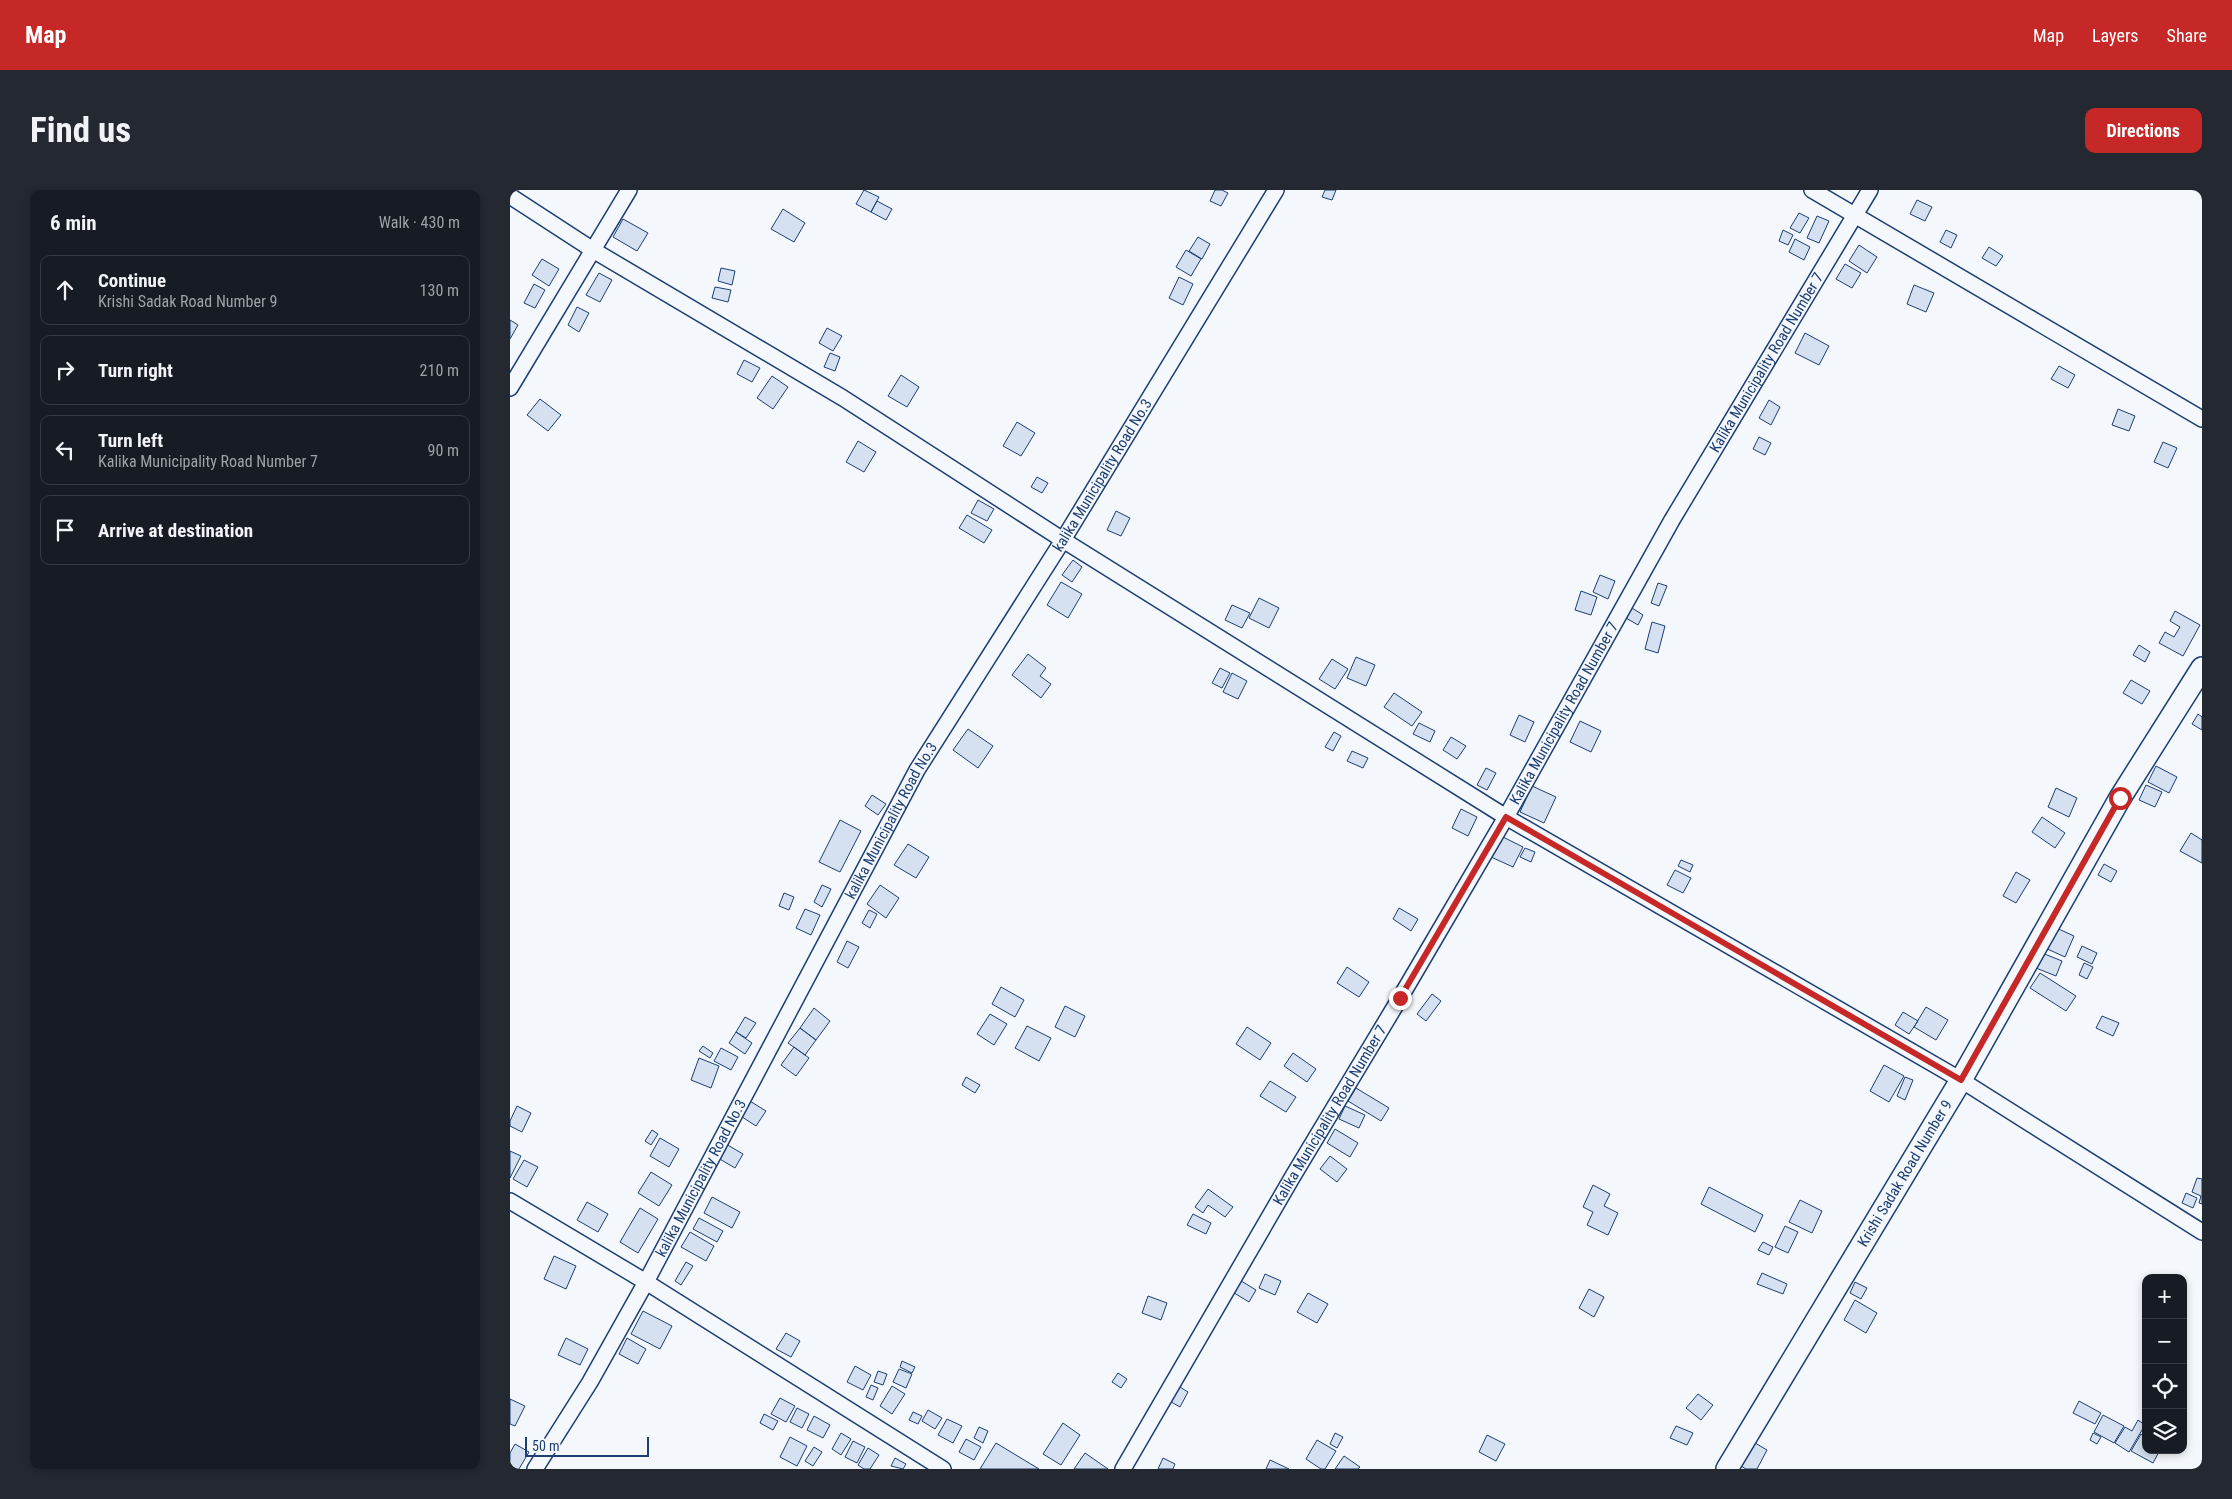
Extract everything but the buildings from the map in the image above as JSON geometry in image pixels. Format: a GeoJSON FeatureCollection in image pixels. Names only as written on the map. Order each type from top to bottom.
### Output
{"type":"FeatureCollection","features":[{"type":"Feature","properties":{"kind":"street"},"geometry":{"type":"LineString","coordinates":[[510,388],[629,190]]}},
{"type":"Feature","properties":{"kind":"street","name":"kalika Municipality Road No.3"},"geometry":{"type":"LineString","coordinates":[[535,1469],[590,1382],[646,1282],[917,770],[1063,540],[1276,190]]}},
{"type":"Feature","properties":{"kind":"street"},"geometry":{"type":"LineString","coordinates":[[1812,190],[2202,419]]}},
{"type":"Feature","properties":{"kind":"street","name":"Kalika Municipality Road Number 7"},"geometry":{"type":"LineString","coordinates":[[1123,1469],[1149,1420],[1506,817],[1672,520],[1870,190]]}},
{"type":"Feature","properties":{"kind":"street"},"geometry":{"type":"LineString","coordinates":[[510,196],[593,250],[843,398],[1063,540],[1506,817],[1961,1080],[2202,1232]]}},
{"type":"Feature","properties":{"kind":"street","name":"Krishi Sadak Road Number 9"},"geometry":{"type":"LineString","coordinates":[[1727,1469],[1961,1080],[2120,798],[2202,668]]}},
{"type":"Feature","properties":{"kind":"street"},"geometry":{"type":"LineString","coordinates":[[510,1201],[646,1282],[943,1469]]}},
{"type":"Feature","properties":{"kind":"route"},"geometry":{"type":"LineString","coordinates":[[1400,998],[1506,817],[1961,1080],[2120,798]]}}]}
